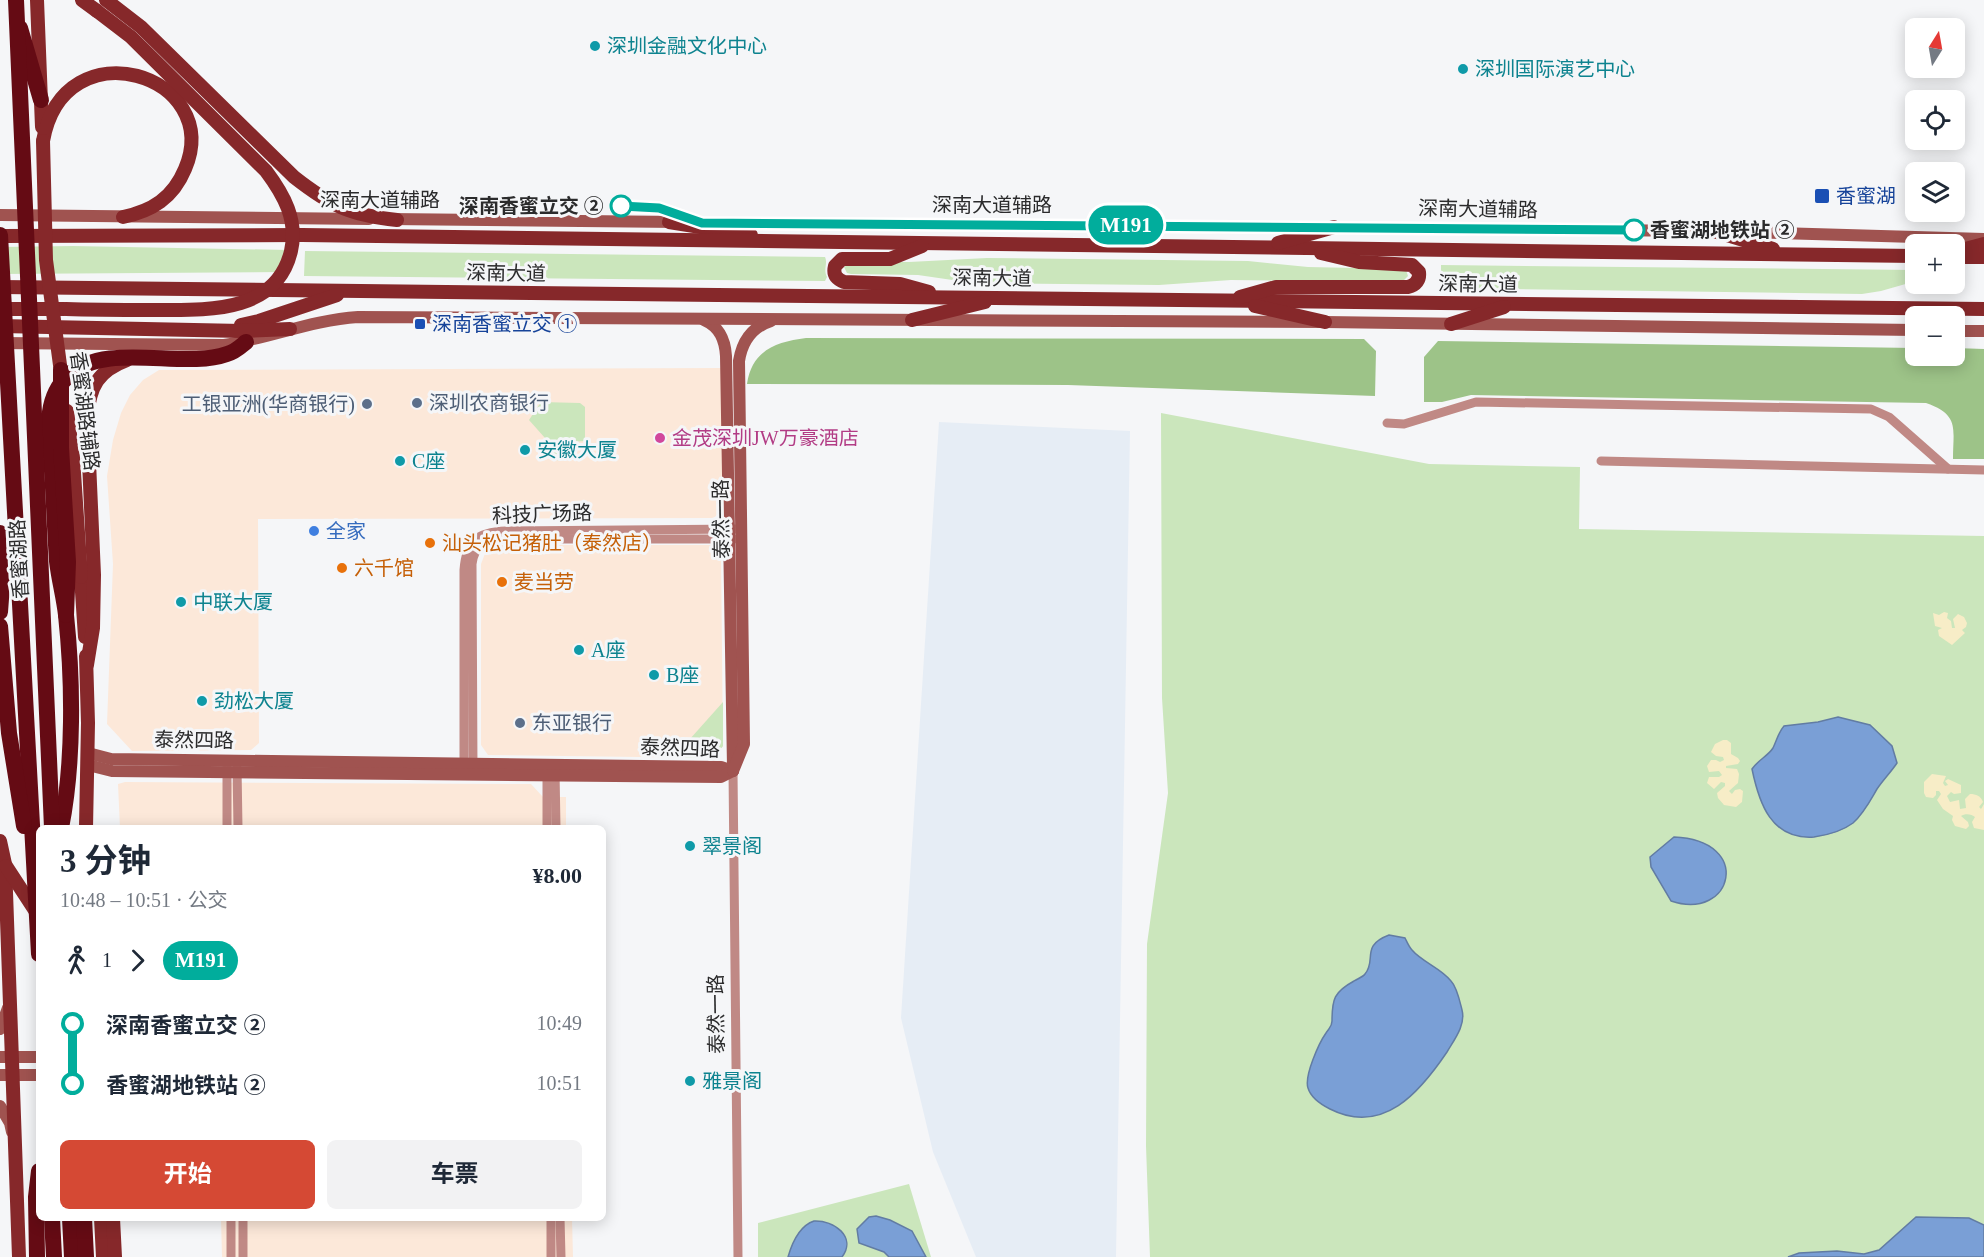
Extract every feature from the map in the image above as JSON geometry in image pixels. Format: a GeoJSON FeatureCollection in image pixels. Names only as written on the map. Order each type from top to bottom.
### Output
{"type":"FeatureCollection","features":[{"type":"Feature","properties":{"kind":"highway"},"geometry":{"type":"LineString","coordinates":[[16,7],[41,100]]}},
{"type":"Feature","properties":{"kind":"highway","name":"香蜜湖路"},"geometry":{"type":"LineString","coordinates":[[16,7],[52,825]]}},
{"type":"Feature","properties":{"kind":"highway","name":"香蜜湖路"},"geometry":{"type":"LineString","coordinates":[[0,236],[36,900]]}},
{"type":"Feature","properties":{"kind":"highway"},"geometry":{"type":"LineString","coordinates":[[66,615],[57,563],[51,462],[50,415],[52,401],[58,389],[69,375],[86,365],[134,358],[213,357],[236,350],[246,342]]}},
{"type":"Feature","properties":{"kind":"highway"},"geometry":{"type":"LineString","coordinates":[[61,370],[61,448],[68,562],[66,615],[69,662],[69,746],[67,787],[61,825]]}},
{"type":"Feature","properties":{"kind":"highway"},"geometry":{"type":"LineString","coordinates":[[0,533],[3,572],[0,612]]}},
{"type":"Feature","properties":{"kind":"highway"},"geometry":{"type":"LineString","coordinates":[[0,626],[9,733],[21,815],[34,864]]}},
{"type":"Feature","properties":{"kind":"highway"},"geometry":{"type":"LineString","coordinates":[[36,1221],[37,1257]]}},
{"type":"Feature","properties":{"kind":"highway"},"geometry":{"type":"LineString","coordinates":[[52,1221],[54,1257]]}},
{"type":"Feature","properties":{"kind":"highway"},"geometry":{"type":"LineString","coordinates":[[70,1221],[72,1257]]}},
{"type":"Feature","properties":{"kind":"highway"},"geometry":{"type":"LineString","coordinates":[[84,1221],[86,1257]]}},
{"type":"Feature","properties":{"kind":"main road","name":"香蜜湖路辅路"},"geometry":{"type":"LineString","coordinates":[[37,0],[46,261],[73,458],[87,665],[86,825]]}},
{"type":"Feature","properties":{"kind":"main road"},"geometry":{"type":"LineString","coordinates":[[0,309],[187,310],[221,308],[246,302],[274,284],[284,271],[292,244],[291,215],[278,187],[266,171],[131,37],[82,0]]}},
{"type":"Feature","properties":{"kind":"main road"},"geometry":{"type":"LineString","coordinates":[[106,0],[141,27],[294,177],[350,212],[397,220]]}},
{"type":"Feature","properties":{"kind":"main road"},"geometry":{"type":"LineString","coordinates":[[43,141],[46,126],[57,102],[78,83],[92,77],[120,73],[137,75],[165,88],[184,112],[190,138],[187,165],[182,178],[164,200],[152,208],[123,217]]}},
{"type":"Feature","properties":{"kind":"main road","name":"深南大道辅路"},"geometry":{"type":"LineString","coordinates":[[0,215],[1714,231],[1984,239]]}},
{"type":"Feature","properties":{"kind":"main road"},"geometry":{"type":"LineString","coordinates":[[669,222],[794,242]]}},
{"type":"Feature","properties":{"kind":"main road"},"geometry":{"type":"LineString","coordinates":[[1263,247],[1334,227]]}},
{"type":"Feature","properties":{"kind":"main road"},"geometry":{"type":"LineString","coordinates":[[1714,231],[1790,254]]}},
{"type":"Feature","properties":{"kind":"main road","name":"深南大道"},"geometry":{"type":"LineString","coordinates":[[0,236],[302,235],[1905,256]]}},
{"type":"Feature","properties":{"kind":"main road"},"geometry":{"type":"LineString","coordinates":[[936,244],[918,247],[890,259],[842,260],[835,266],[834,273],[837,279],[844,282],[900,284],[951,297]]}},
{"type":"Feature","properties":{"kind":"main road"},"geometry":{"type":"LineString","coordinates":[[1965,250],[1984,244]]}},
{"type":"Feature","properties":{"kind":"main road"},"geometry":{"type":"LineString","coordinates":[[1230,300],[1276,287],[1408,287],[1415,284],[1419,278],[1417,269],[1409,264],[1359,262],[1296,248]]}},
{"type":"Feature","properties":{"kind":"main road"},"geometry":{"type":"LineString","coordinates":[[1965,255],[1984,257]]}},
{"type":"Feature","properties":{"kind":"main road","name":"深南大道"},"geometry":{"type":"LineString","coordinates":[[0,287],[1984,309]]}},
{"type":"Feature","properties":{"kind":"main road"},"geometry":{"type":"LineString","coordinates":[[200,330],[220,329],[259,321],[331,296],[368,291]]}},
{"type":"Feature","properties":{"kind":"main road"},"geometry":{"type":"LineString","coordinates":[[912,320],[1005,298]]}},
{"type":"Feature","properties":{"kind":"main road"},"geometry":{"type":"LineString","coordinates":[[1230,300],[1325,322]]}},
{"type":"Feature","properties":{"kind":"main road"},"geometry":{"type":"LineString","coordinates":[[1451,324],[1514,304]]}},
{"type":"Feature","properties":{"kind":"main road"},"geometry":{"type":"LineString","coordinates":[[0,343],[201,346],[246,342],[335,318],[358,317],[1325,322],[1905,330]]}},
{"type":"Feature","properties":{"kind":"main road","name":"泰然一路"},"geometry":{"type":"LineString","coordinates":[[703,319],[717,328],[726,349],[744,744],[733,771]]}},
{"type":"Feature","properties":{"kind":"main road","name":"泰然一路"},"geometry":{"type":"LineString","coordinates":[[735,534],[741,353],[752,332],[778,319]]}},
{"type":"Feature","properties":{"kind":"main road"},"geometry":{"type":"LineString","coordinates":[[0,326],[262,331],[290,329]]}},
{"type":"Feature","properties":{"kind":"main road"},"geometry":{"type":"LineString","coordinates":[[1965,331],[1984,331]]}},
{"type":"Feature","properties":{"kind":"main road"},"geometry":{"type":"LineString","coordinates":[[87,665],[93,628],[94,592],[88,400],[96,382],[108,369],[134,358]]}},
{"type":"Feature","properties":{"kind":"main road","name":"泰然四路"},"geometry":{"type":"LineString","coordinates":[[88,759],[112,771],[232,766],[551,770],[721,767],[733,771]]}},
{"type":"Feature","properties":{"kind":"main road"},"geometry":{"type":"LineString","coordinates":[[0,841],[4,864],[10,1001],[6,1057],[16,1146],[17,1257]]}},
{"type":"Feature","properties":{"kind":"main road"},"geometry":{"type":"LineString","coordinates":[[4,864],[36,913]]}},
{"type":"Feature","properties":{"kind":"main road"},"geometry":{"type":"LineString","coordinates":[[0,1029],[7,1016],[10,1001]]}},
{"type":"Feature","properties":{"kind":"main road"},"geometry":{"type":"LineString","coordinates":[[6,1057],[36,1057]]}},
{"type":"Feature","properties":{"kind":"main road"},"geometry":{"type":"LineString","coordinates":[[7,1075],[36,1075]]}},
{"type":"Feature","properties":{"kind":"main road"},"geometry":{"type":"LineString","coordinates":[[0,1106],[10,1123],[16,1146]]}},
{"type":"Feature","properties":{"kind":"main road"},"geometry":{"type":"LineString","coordinates":[[98,1221],[102,1236]]}},
{"type":"Feature","properties":{"kind":"main road"},"geometry":{"type":"LineString","coordinates":[[101,1221],[103,1257]]}},
{"type":"Feature","properties":{"kind":"main road"},"geometry":{"type":"LineString","coordinates":[[113,1221],[115,1257]]}},
{"type":"Feature","properties":{"kind":"street"},"geometry":{"type":"LineString","coordinates":[[1387,423],[1404,424],[1476,402],[1871,409],[1889,417],[1948,469]]}},
{"type":"Feature","properties":{"kind":"street"},"geometry":{"type":"LineString","coordinates":[[1601,461],[1984,470]]}},
{"type":"Feature","properties":{"kind":"street","name":"科技广场路"},"geometry":{"type":"LineString","coordinates":[[468,769],[472,564],[475,552],[480,546],[490,541],[505,539],[735,534]]}},
{"type":"Feature","properties":{"kind":"street"},"geometry":{"type":"LineString","coordinates":[[227,825],[232,766]]}},
{"type":"Feature","properties":{"kind":"street"},"geometry":{"type":"LineString","coordinates":[[232,766],[238,825]]}},
{"type":"Feature","properties":{"kind":"street"},"geometry":{"type":"LineString","coordinates":[[547,825],[551,770]]}},
{"type":"Feature","properties":{"kind":"street"},"geometry":{"type":"LineString","coordinates":[[551,770],[556,825]]}},
{"type":"Feature","properties":{"kind":"street","name":"泰然一路"},"geometry":{"type":"LineString","coordinates":[[733,771],[738,1257]]}},
{"type":"Feature","properties":{"kind":"street"},"geometry":{"type":"LineString","coordinates":[[231,1221],[231,1255]]}},
{"type":"Feature","properties":{"kind":"street"},"geometry":{"type":"LineString","coordinates":[[243,1221],[243,1257]]}},
{"type":"Feature","properties":{"kind":"street"},"geometry":{"type":"LineString","coordinates":[[551,1221],[551,1257]]}},
{"type":"Feature","properties":{"kind":"street"},"geometry":{"type":"LineString","coordinates":[[560,1221],[561,1257]]}},
{"type":"Feature","properties":{"kind":"shaded area"},"geometry":{"type":"Polygon","coordinates":[[[723,368],[723,508],[714,518],[258,519],[259,743],[251,750],[132,751],[107,724],[113,564],[107,476],[113,440],[121,413],[130,395],[143,380],[159,370],[723,368]]]}},
{"type":"Feature","properties":{"kind":"shaded area"},"geometry":{"type":"Polygon","coordinates":[[[939,422],[1130,431],[1116,1257],[976,1257],[933,1152],[901,1018],[939,422]]]}},
{"type":"Feature","properties":{"kind":"shaded area"},"geometry":{"type":"Polygon","coordinates":[[[498,545],[713,545],[721,555],[723,746],[714,758],[488,755],[481,745],[481,564],[486,551],[498,545]]]}},
{"type":"Feature","properties":{"kind":"shaded area"},"geometry":{"type":"Polygon","coordinates":[[[125,782],[531,784],[543,797],[566,797],[566,825],[120,825],[118,784],[125,782]]]}},
{"type":"Feature","properties":{"kind":"shaded area"},"geometry":{"type":"Polygon","coordinates":[[[221,1221],[572,1221],[573,1257],[222,1257],[221,1221]]]}},
{"type":"Feature","properties":{"kind":"green space"},"geometry":{"type":"Polygon","coordinates":[[[0,247],[289,250],[288,272],[0,274],[0,247]]]}},
{"type":"Feature","properties":{"kind":"green space"},"geometry":{"type":"Polygon","coordinates":[[[305,251],[825,257],[827,277],[825,281],[304,276],[305,251]]]}},
{"type":"Feature","properties":{"kind":"green space"},"geometry":{"type":"Polygon","coordinates":[[[987,258],[1248,261],[1308,267],[1403,269],[1406,270],[1408,276],[1402,282],[1231,280],[1159,285],[973,283],[918,275],[851,274],[847,273],[844,267],[852,262],[987,258]]]}},
{"type":"Feature","properties":{"kind":"green space"},"geometry":{"type":"Polygon","coordinates":[[[1441,265],[1905,270],[1905,284],[1862,294],[1441,288],[1441,265]]]}},
{"type":"Feature","properties":{"kind":"green space"},"geometry":{"type":"Polygon","coordinates":[[[806,338],[1364,339],[1376,351],[1375,396],[1068,385],[747,384],[754,363],[767,350],[775,345],[806,338]]]}},
{"type":"Feature","properties":{"kind":"green space"},"geometry":{"type":"Polygon","coordinates":[[[1438,341],[1905,348],[1905,366],[1965,366],[1965,348],[1984,349],[1984,459],[1953,459],[1952,424],[1945,412],[1926,403],[1471,395],[1442,402],[1424,402],[1424,357],[1438,341]]]}},
{"type":"Feature","properties":{"kind":"green space"},"geometry":{"type":"Polygon","coordinates":[[[541,402],[580,403],[585,407],[585,441],[570,442],[558,461],[545,438],[529,420],[541,402]]]}},
{"type":"Feature","properties":{"kind":"green space"},"geometry":{"type":"Polygon","coordinates":[[[1161,413],[1429,464],[1580,467],[1579,529],[1984,536],[1984,1257],[1150,1257],[1146,1146],[1147,944],[1168,793],[1162,698],[1161,413]]]}},
{"type":"Feature","properties":{"kind":"green space"},"geometry":{"type":"Polygon","coordinates":[[[723,702],[723,746],[714,758],[673,758],[723,702]]]}},
{"type":"Feature","properties":{"kind":"green space"},"geometry":{"type":"Polygon","coordinates":[[[909,1184],[931,1257],[758,1257],[758,1223],[909,1184]]]}},
{"type":"Feature","properties":{"kind":"sand"},"geometry":{"type":"Polygon","coordinates":[[[1944,612],[1948,613],[1947,618],[1951,621],[1952,628],[1955,628],[1953,619],[1958,614],[1964,617],[1967,623],[1962,630],[1965,633],[1952,645],[1939,636],[1938,630],[1942,628],[1935,626],[1933,613],[1939,615],[1944,612]]]}},
{"type":"Feature","properties":{"kind":"sand"},"geometry":{"type":"Polygon","coordinates":[[[1723,740],[1731,743],[1731,754],[1740,761],[1738,764],[1726,766],[1726,768],[1737,769],[1739,774],[1738,783],[1729,791],[1732,794],[1735,790],[1743,791],[1742,802],[1736,807],[1724,805],[1718,798],[1717,793],[1725,786],[1725,783],[1721,782],[1714,789],[1707,783],[1709,777],[1722,775],[1719,771],[1709,772],[1707,766],[1711,760],[1720,762],[1724,760],[1723,757],[1711,752],[1715,744],[1723,740]]]}},
{"type":"Feature","properties":{"kind":"sand"},"geometry":{"type":"Polygon","coordinates":[[[1932,774],[1946,776],[1943,783],[1945,786],[1948,785],[1945,781],[1948,779],[1961,785],[1961,793],[1951,792],[1947,796],[1950,802],[1959,800],[1960,809],[1966,808],[1965,799],[1970,794],[1981,798],[1983,802],[1979,807],[1981,809],[1984,804],[1984,830],[1974,828],[1972,822],[1975,817],[1968,814],[1961,816],[1968,822],[1969,826],[1966,829],[1955,826],[1953,816],[1943,809],[1937,800],[1941,794],[1939,791],[1936,791],[1933,798],[1926,797],[1924,782],[1932,774]]]}},
{"type":"Feature","properties":{"kind":"water"},"geometry":{"type":"Polygon","coordinates":[[[1838,717],[1870,725],[1892,746],[1897,763],[1853,823],[1834,833],[1814,837],[1787,832],[1769,817],[1763,806],[1752,769],[1771,751],[1784,726],[1838,717]]]}},
{"type":"Feature","properties":{"kind":"water"},"geometry":{"type":"Polygon","coordinates":[[[1674,837],[1699,841],[1716,851],[1725,864],[1726,878],[1720,891],[1709,900],[1692,904],[1671,901],[1651,867],[1650,857],[1674,837]]]}},
{"type":"Feature","properties":{"kind":"water"},"geometry":{"type":"Polygon","coordinates":[[[1389,935],[1405,938],[1416,954],[1451,981],[1459,999],[1462,1021],[1459,1032],[1447,1052],[1425,1082],[1412,1095],[1398,1106],[1383,1113],[1367,1117],[1349,1116],[1330,1109],[1314,1098],[1309,1092],[1308,1076],[1316,1052],[1331,1025],[1334,1002],[1338,993],[1364,975],[1370,964],[1372,948],[1380,939],[1389,935]]]}},
{"type":"Feature","properties":{"kind":"water"},"geometry":{"type":"Polygon","coordinates":[[[876,1216],[912,1231],[926,1257],[889,1257],[884,1252],[859,1243],[857,1229],[869,1217],[876,1216]]]}},
{"type":"Feature","properties":{"kind":"water"},"geometry":{"type":"Polygon","coordinates":[[[1916,1217],[1969,1218],[1984,1225],[1984,1257],[1788,1257],[1799,1253],[1837,1251],[1864,1254],[1879,1250],[1916,1217]]]}},
{"type":"Feature","properties":{"kind":"water"},"geometry":{"type":"Polygon","coordinates":[[[814,1221],[829,1223],[841,1231],[847,1243],[842,1257],[788,1257],[800,1231],[814,1221]]]}},
{"type":"Feature","properties":{"kind":"bus line","name":"M191"},"geometry":{"type":"LineString","coordinates":[[621,206],[659,208],[702,223],[1634,230]]}},
{"type":"Feature","properties":{"kind":"place","name":"深圳金融文化中心"},"geometry":{"type":"Point","coordinates":[595,46]}},
{"type":"Feature","properties":{"kind":"place","name":"深圳国际演艺中心"},"geometry":{"type":"Point","coordinates":[1463,69]}},
{"type":"Feature","properties":{"kind":"place","name":"香蜜湖"},"geometry":{"type":"Point","coordinates":[1822,196]}},
{"type":"Feature","properties":{"kind":"place","name":"深南香蜜立交 ②"},"geometry":{"type":"Point","coordinates":[621,206]}},
{"type":"Feature","properties":{"kind":"place","name":"香蜜湖地铁站 ②"},"geometry":{"type":"Point","coordinates":[1634,230]}},
{"type":"Feature","properties":{"kind":"place","name":"深南香蜜立交 ①"},"geometry":{"type":"Point","coordinates":[420,324]}},
{"type":"Feature","properties":{"kind":"place","name":"深圳农商银行"},"geometry":{"type":"Point","coordinates":[417,403]}},
{"type":"Feature","properties":{"kind":"place","name":"工银亚洲(华商银行)"},"geometry":{"type":"Point","coordinates":[367,404]}},
{"type":"Feature","properties":{"kind":"place","name":"金茂深圳JW万豪酒店"},"geometry":{"type":"Point","coordinates":[660,438]}},
{"type":"Feature","properties":{"kind":"place","name":"安徽大厦"},"geometry":{"type":"Point","coordinates":[525,450]}},
{"type":"Feature","properties":{"kind":"place","name":"C座"},"geometry":{"type":"Point","coordinates":[400,461]}},
{"type":"Feature","properties":{"kind":"place","name":"全家"},"geometry":{"type":"Point","coordinates":[314,531]}},
{"type":"Feature","properties":{"kind":"place","name":"汕头松记猪肚（泰然店）"},"geometry":{"type":"Point","coordinates":[430,543]}},
{"type":"Feature","properties":{"kind":"place","name":"六千馆"},"geometry":{"type":"Point","coordinates":[342,568]}},
{"type":"Feature","properties":{"kind":"place","name":"麦当劳"},"geometry":{"type":"Point","coordinates":[502,582]}},
{"type":"Feature","properties":{"kind":"place","name":"中联大厦"},"geometry":{"type":"Point","coordinates":[181,602]}},
{"type":"Feature","properties":{"kind":"place","name":"A座"},"geometry":{"type":"Point","coordinates":[579,650]}},
{"type":"Feature","properties":{"kind":"place","name":"B座"},"geometry":{"type":"Point","coordinates":[654,675]}},
{"type":"Feature","properties":{"kind":"place","name":"劲松大厦"},"geometry":{"type":"Point","coordinates":[202,701]}},
{"type":"Feature","properties":{"kind":"place","name":"东亚银行"},"geometry":{"type":"Point","coordinates":[520,723]}},
{"type":"Feature","properties":{"kind":"place","name":"翠景阁"},"geometry":{"type":"Point","coordinates":[690,846]}},
{"type":"Feature","properties":{"kind":"place","name":"雅景阁"},"geometry":{"type":"Point","coordinates":[690,1081]}}]}
